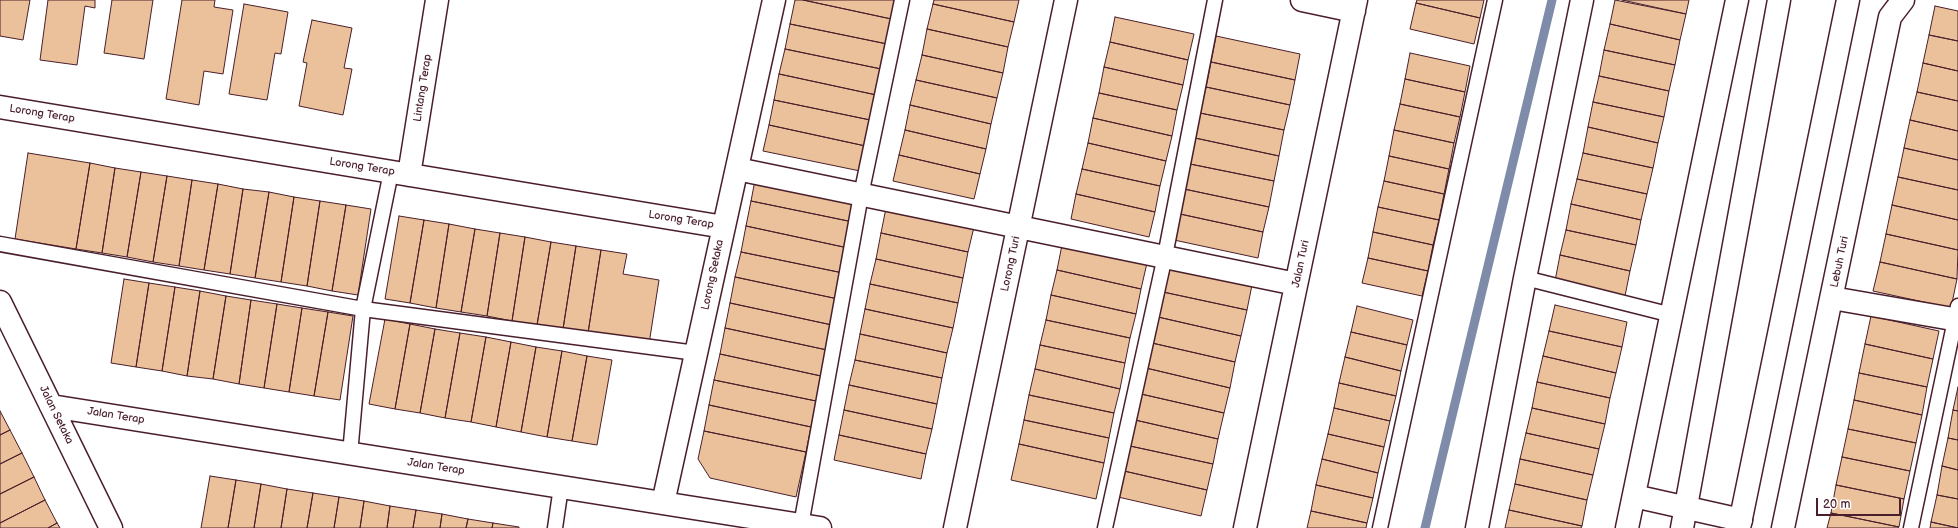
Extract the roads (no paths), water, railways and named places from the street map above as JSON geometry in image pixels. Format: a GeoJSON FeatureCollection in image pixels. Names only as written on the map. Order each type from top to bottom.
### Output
{"type":"FeatureCollection","features":[{"type":"Feature","properties":{"kind":"street","name":"Lintang Terap"},"geometry":{"type":"LineString","coordinates":[[400,174],[437,0]]}},
{"type":"Feature","properties":{"kind":"street","name":"Lorong Setaka"},"geometry":{"type":"LineString","coordinates":[[663,503],[774,0]]}},
{"type":"Feature","properties":{"kind":"street","name":"Lorong Turi"},"geometry":{"type":"LineString","coordinates":[[955,528],[1066,0]]}},
{"type":"Feature","properties":{"kind":"street"},"geometry":{"type":"LineString","coordinates":[[1302,0],[1355,5]]}},
{"type":"Feature","properties":{"kind":"street"},"geometry":{"type":"LineString","coordinates":[[1477,528],[1525,278],[1582,0]]}},
{"type":"Feature","properties":{"kind":"street"},"geometry":{"type":"LineString","coordinates":[[1627,528],[1737,0]]}},
{"type":"Feature","properties":{"kind":"street"},"geometry":{"type":"LineString","coordinates":[[1684,518],[1779,0]]}},
{"type":"Feature","properties":{"kind":"street"},"geometry":{"type":"LineString","coordinates":[[1634,496],[1684,518],[1740,524],[1848,0]]}},
{"type":"Feature","properties":{"kind":"street","name":"Lebuh Turi"},"geometry":{"type":"LineString","coordinates":[[1783,528],[1890,17],[1903,0]]}},
{"type":"Feature","properties":{"kind":"street","name":"Jalan Turi"},"geometry":{"type":"LineString","coordinates":[[1245,528],[1355,5]]}},
{"type":"Feature","properties":{"kind":"street","name":"Lorong Terap"},"geometry":{"type":"LineString","coordinates":[[0,107],[724,228]]}},
{"type":"Feature","properties":{"kind":"street"},"geometry":{"type":"LineString","coordinates":[[737,169],[1296,284]]}},
{"type":"Feature","properties":{"kind":"street"},"geometry":{"type":"LineString","coordinates":[[1832,298],[1957,315]]}},
{"type":"Feature","properties":{"kind":"street","name":"Jalan Setaka"},"geometry":{"type":"LineString","coordinates":[[0,302],[6,327],[52,406],[111,528]]}},
{"type":"Feature","properties":{"kind":"street","name":"Jalan Terap"},"geometry":{"type":"LineString","coordinates":[[52,406],[810,526]]}},
{"type":"Feature","properties":{"kind":"lane"},"geometry":{"type":"LineString","coordinates":[[810,526],[861,195],[902,0]]}},
{"type":"Feature","properties":{"kind":"lane"},"geometry":{"type":"LineString","coordinates":[[1105,528],[1165,256],[1215,0]]}},
{"type":"Feature","properties":{"kind":"lane"},"geometry":{"type":"LineString","coordinates":[[1380,528],[1495,0]]}},
{"type":"Feature","properties":{"kind":"lane"},"geometry":{"type":"LineString","coordinates":[[350,454],[363,309],[400,174]]}},
{"type":"Feature","properties":{"kind":"lane"},"geometry":{"type":"LineString","coordinates":[[0,244],[363,309],[696,353]]}},
{"type":"Feature","properties":{"kind":"lane"},"geometry":{"type":"LineString","coordinates":[[1525,278],[1672,315]]}},
{"type":"Feature","properties":{"kind":"lane"},"geometry":{"type":"LineString","coordinates":[[1911,528],[1957,315]]}},
{"type":"Feature","properties":{"kind":"lane"},"geometry":{"type":"LineString","coordinates":[[555,528],[561,487]]}},
{"type":"Feature","properties":{"kind":"waterway"},"geometry":{"type":"LineString","coordinates":[[1425,528],[1552,0]]}}]}
